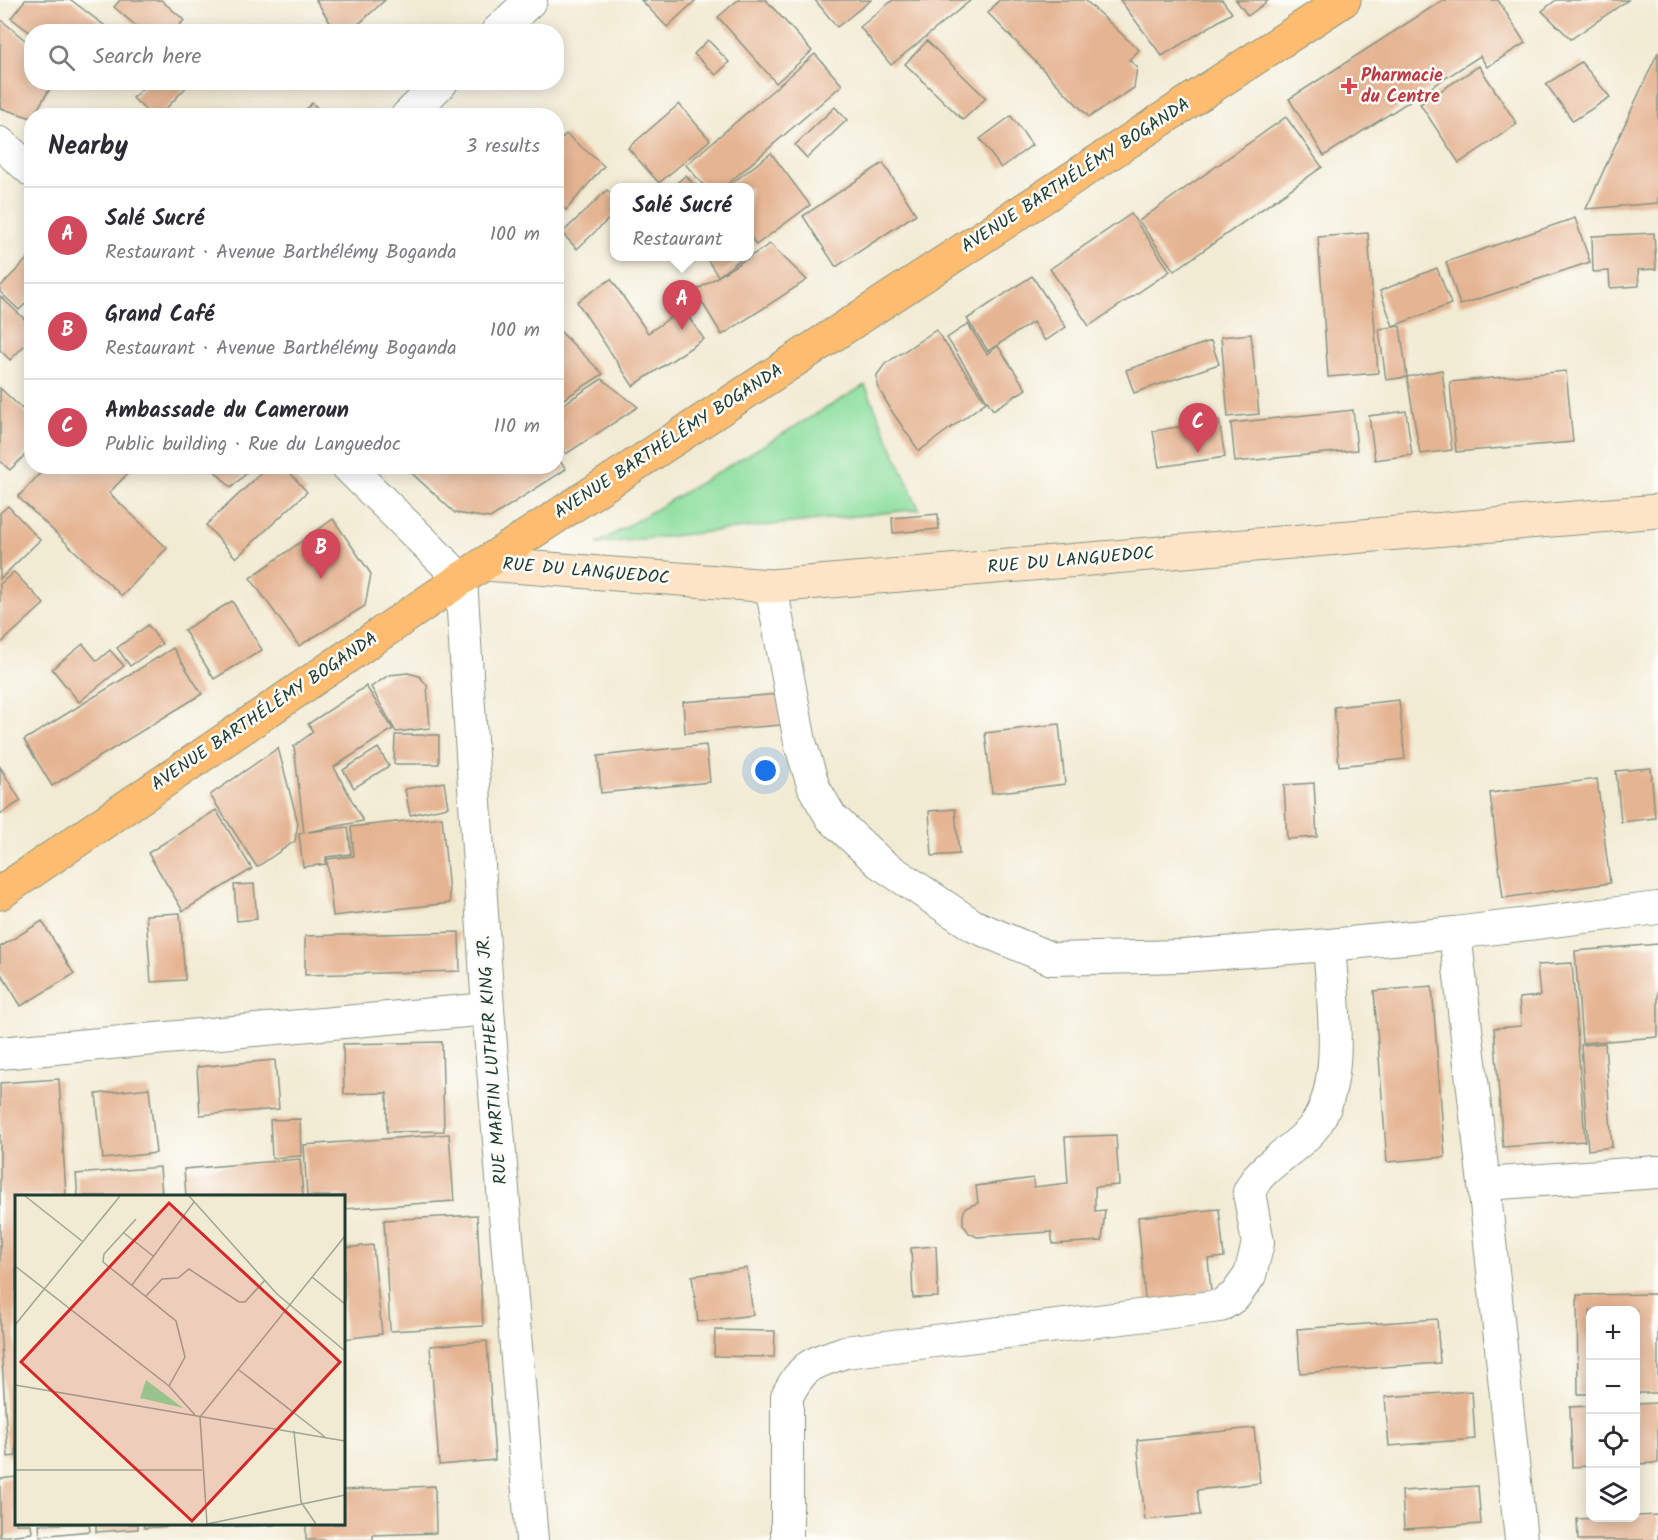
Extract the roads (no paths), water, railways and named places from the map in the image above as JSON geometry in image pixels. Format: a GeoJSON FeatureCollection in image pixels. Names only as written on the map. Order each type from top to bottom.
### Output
{"type":"FeatureCollection","features":[{"type":"Feature","properties":{"kind":"main road","name":"AVENUE BARTHÉLÉMY BOGANDA"},"geometry":{"type":"LineString","coordinates":[[0,893],[472,571],[1344,0]]}},
{"type":"Feature","properties":{"kind":"street"},"geometry":{"type":"LineString","coordinates":[[506,24],[531,0]]}},
{"type":"Feature","properties":{"kind":"street"},"geometry":{"type":"LineString","coordinates":[[415,108],[434,90]]}},
{"type":"Feature","properties":{"kind":"street"},"geometry":{"type":"LineString","coordinates":[[0,143],[24,164]]}},
{"type":"Feature","properties":{"kind":"street"},"geometry":{"type":"LineString","coordinates":[[357,474],[472,571]]}},
{"type":"Feature","properties":{"kind":"street","name":"RUE DU LANGUEDOC"},"geometry":{"type":"LineString","coordinates":[[472,571],[771,586],[1658,511]]}},
{"type":"Feature","properties":{"kind":"street","name":"RUE MARTIN LUTHER KING JR."},"geometry":{"type":"LineString","coordinates":[[472,571],[488,1009],[532,1540]]}},
{"type":"Feature","properties":{"kind":"street"},"geometry":{"type":"LineString","coordinates":[[771,586],[800,742],[814,788],[831,817],[880,863],[974,926],[1052,959],[1183,956],[1329,945],[1455,933],[1658,908]]}},
{"type":"Feature","properties":{"kind":"street"},"geometry":{"type":"LineString","coordinates":[[1455,933],[1521,1540]]}},
{"type":"Feature","properties":{"kind":"street"},"geometry":{"type":"LineString","coordinates":[[788,1540],[787,1396],[798,1375],[814,1363],[845,1352],[1220,1306],[1235,1296],[1250,1275],[1258,1243],[1249,1192],[1258,1177],[1314,1127],[1327,1106],[1336,1046],[1329,945]]}},
{"type":"Feature","properties":{"kind":"street"},"geometry":{"type":"LineString","coordinates":[[0,1053],[488,1009]]}},
{"type":"Feature","properties":{"kind":"street"},"geometry":{"type":"LineString","coordinates":[[1484,1184],[1658,1172]]}},
{"type":"Feature","properties":{"kind":"place","name":"Pharmacie du Centre"},"geometry":{"type":"Point","coordinates":[1349,86]}},
{"type":"Feature","properties":{"kind":"place","name":"Salé Sucré"},"geometry":{"type":"Point","coordinates":[682,330]}},
{"type":"Feature","properties":{"kind":"place","name":"Ambassade du Cameroun"},"geometry":{"type":"Point","coordinates":[1198,453]}},
{"type":"Feature","properties":{"kind":"place","name":"Grand Café"},"geometry":{"type":"Point","coordinates":[321,579]}}]}
